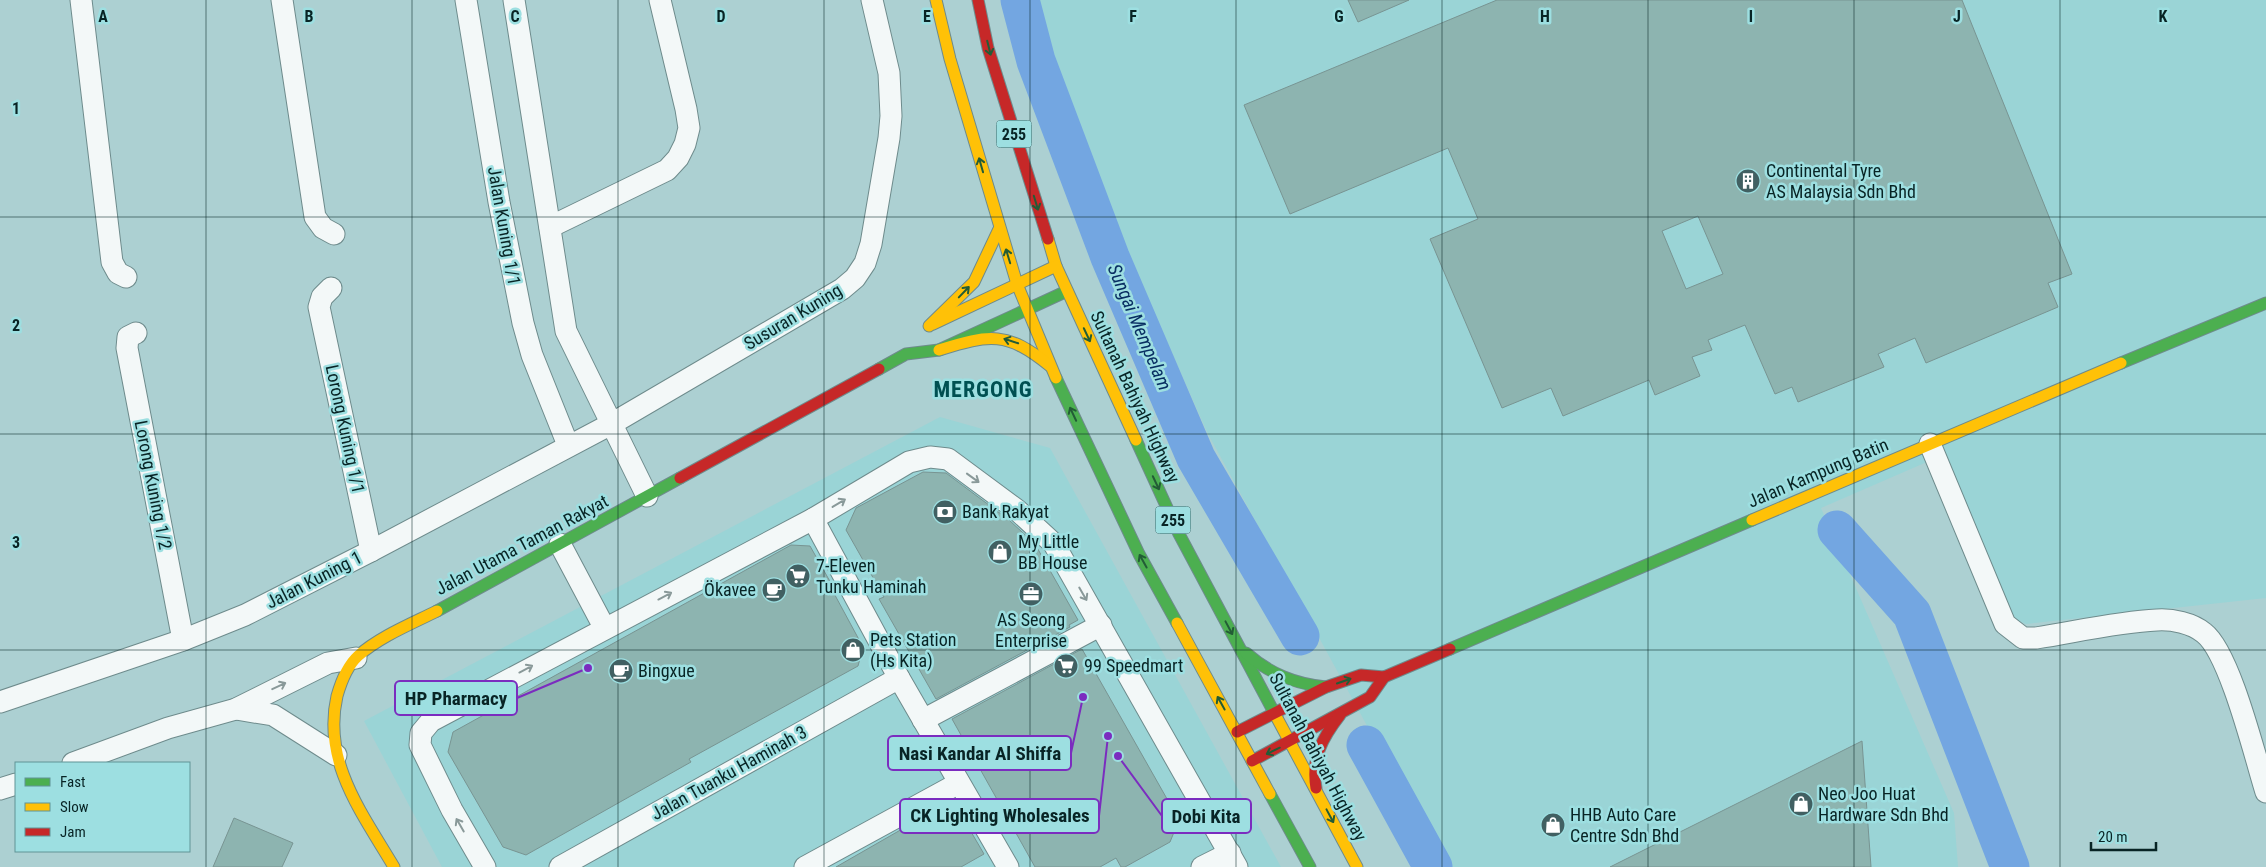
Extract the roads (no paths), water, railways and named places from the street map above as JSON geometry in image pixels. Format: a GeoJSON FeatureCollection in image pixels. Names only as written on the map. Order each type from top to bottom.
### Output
{"type":"FeatureCollection","features":[{"type":"Feature","properties":{"kind":"street"},"geometry":{"type":"LineString","coordinates":[[81,0],[112,262],[118,273],[126,278]]}},
{"type":"Feature","properties":{"kind":"street"},"geometry":{"type":"LineString","coordinates":[[282,0],[315,217],[323,228],[334,234]]}},
{"type":"Feature","properties":{"kind":"street","name":"Jalan Kuning 1/1"},"geometry":{"type":"LineString","coordinates":[[466,0],[499,202],[523,323],[532,356],[568,445]]}},
{"type":"Feature","properties":{"kind":"street"},"geometry":{"type":"LineString","coordinates":[[514,0],[566,331],[613,423],[647,496]]}},
{"type":"Feature","properties":{"kind":"street"},"geometry":{"type":"LineString","coordinates":[[550,227],[667,170],[678,158],[688,128],[686,109],[660,0]]}},
{"type":"Feature","properties":{"kind":"street","name":"Susuran Kuning"},"geometry":{"type":"LineString","coordinates":[[613,423],[842,289],[856,278],[865,263],[871,244],[891,116],[886,52],[872,0]]}},
{"type":"Feature","properties":{"kind":"street","name":"255"},"geometry":{"type":"LineString","coordinates":[[936,0],[952,67],[999,229],[1017,284],[1051,367],[1139,554],[1238,732],[1310,867]]}},
{"type":"Feature","properties":{"kind":"street","name":"Sultanah Bahiyah Highway"},"geometry":{"type":"LineString","coordinates":[[978,0],[988,48],[1056,266],[1179,534],[1357,867]]}},
{"type":"Feature","properties":{"kind":"street"},"geometry":{"type":"LineString","coordinates":[[923,333],[974,282],[999,229]]}},
{"type":"Feature","properties":{"kind":"street","name":"Jalan Utama Taman Rakyat"},"geometry":{"type":"LineString","coordinates":[[906,354],[923,333],[1056,266]]}},
{"type":"Feature","properties":{"kind":"street","name":"Lorong Kuning 1/1"},"geometry":{"type":"LineString","coordinates":[[331,288],[322,297],[319,307],[372,551]]}},
{"type":"Feature","properties":{"kind":"street","name":"Jalan Utama Taman Rakyat"},"geometry":{"type":"LineString","coordinates":[[394,867],[349,787],[336,754],[336,696],[356,658],[381,641],[906,354],[939,350],[1067,291]]}},
{"type":"Feature","properties":{"kind":"street","name":"Jalan Kampung Batin"},"geometry":{"type":"LineString","coordinates":[[1238,732],[1326,687],[1361,675],[1384,677],[1586,593],[1930,444],[2266,303]]}},
{"type":"Feature","properties":{"kind":"street","name":"Lorong Kuning 1/2"},"geometry":{"type":"LineString","coordinates":[[136,333],[128,337],[127,348],[183,640]]}},
{"type":"Feature","properties":{"kind":"street"},"geometry":{"type":"LineString","coordinates":[[939,350],[986,336],[1010,340],[1033,351],[1051,367]]}},
{"type":"Feature","properties":{"kind":"street","name":"Jalan Kuning 1"},"geometry":{"type":"LineString","coordinates":[[0,700],[183,640],[245,615],[372,551],[568,445],[613,423]]}},
{"type":"Feature","properties":{"kind":"street"},"geometry":{"type":"LineString","coordinates":[[1930,444],[2005,624],[2023,638],[2036,638],[2158,620],[2192,626],[2204,633],[2215,645],[2228,671],[2266,792]]}},
{"type":"Feature","properties":{"kind":"street"},"geometry":{"type":"LineString","coordinates":[[485,867],[452,810],[420,745],[421,733],[431,721],[604,627],[813,519],[908,462],[930,457],[948,459],[1036,526],[1054,544],[1233,860],[1202,867]]}},
{"type":"Feature","properties":{"kind":"street"},"geometry":{"type":"LineString","coordinates":[[813,519],[899,678],[1008,867]]}},
{"type":"Feature","properties":{"kind":"street"},"geometry":{"type":"LineString","coordinates":[[560,544],[604,627]]}},
{"type":"Feature","properties":{"kind":"street"},"geometry":{"type":"LineString","coordinates":[[923,720],[1101,625]]}},
{"type":"Feature","properties":{"kind":"street"},"geometry":{"type":"LineString","coordinates":[[1240,647],[1267,670],[1283,678],[1312,686],[1326,687]]}},
{"type":"Feature","properties":{"kind":"street"},"geometry":{"type":"LineString","coordinates":[[76,762],[168,728],[236,709],[328,663],[356,658]]}},
{"type":"Feature","properties":{"kind":"street"},"geometry":{"type":"LineString","coordinates":[[1252,761],[1340,715],[1370,697],[1384,677]]}},
{"type":"Feature","properties":{"kind":"street","name":"Jalan Tuanku Haminah 3"},"geometry":{"type":"LineString","coordinates":[[560,867],[899,678]]}},
{"type":"Feature","properties":{"kind":"street"},"geometry":{"type":"LineString","coordinates":[[236,709],[273,716],[336,754]]}},
{"type":"Feature","properties":{"kind":"street"},"geometry":{"type":"LineString","coordinates":[[1320,798],[1314,774],[1317,751],[1322,738],[1340,715]]}},
{"type":"Feature","properties":{"kind":"street"},"geometry":{"type":"LineString","coordinates":[[805,867],[959,783]]}},
{"type":"Feature","properties":{"kind":"street"},"geometry":{"type":"LineString","coordinates":[[0,789],[15,784]]}},
{"type":"Feature","properties":{"kind":"waterway","name":"Sungai Mempelam"},"geometry":{"type":"LineString","coordinates":[[1020,0],[1036,61],[1110,257],[1196,458],[1300,636]]}},
{"type":"Feature","properties":{"kind":"waterway"},"geometry":{"type":"LineString","coordinates":[[1837,530],[1912,614],[2010,867]]}},
{"type":"Feature","properties":{"kind":"waterway","name":"Sungai Mempelam"},"geometry":{"type":"LineString","coordinates":[[1366,745],[1433,867]]}},
{"type":"Feature","properties":{"kind":"place","name":"Continental Tyre AS Malaysia Sdn Bhd"},"geometry":{"type":"Point","coordinates":[1748,181]}},
{"type":"Feature","properties":{"kind":"place","name":"Bank Rakyat"},"geometry":{"type":"Point","coordinates":[945,512]}},
{"type":"Feature","properties":{"kind":"place","name":"My Little BB House"},"geometry":{"type":"Point","coordinates":[1000,552]}},
{"type":"Feature","properties":{"kind":"place","name":"7-Eleven Tunku Haminah"},"geometry":{"type":"Point","coordinates":[798,576]}},
{"type":"Feature","properties":{"kind":"place","name":"Ökavee"},"geometry":{"type":"Point","coordinates":[774,590]}},
{"type":"Feature","properties":{"kind":"place","name":"AS Seong Enterprise"},"geometry":{"type":"Point","coordinates":[1031,594]}},
{"type":"Feature","properties":{"kind":"place","name":"Pets Station (Hs Kita)"},"geometry":{"type":"Point","coordinates":[853,650]}},
{"type":"Feature","properties":{"kind":"place","name":"99 Speedmart"},"geometry":{"type":"Point","coordinates":[1066,666]}},
{"type":"Feature","properties":{"kind":"place","name":"HP Pharmacy"},"geometry":{"type":"Point","coordinates":[588,668]}},
{"type":"Feature","properties":{"kind":"place","name":"Bingxue"},"geometry":{"type":"Point","coordinates":[621,671]}},
{"type":"Feature","properties":{"kind":"place","name":"Nasi Kandar Al Shiffa"},"geometry":{"type":"Point","coordinates":[1083,697]}},
{"type":"Feature","properties":{"kind":"place","name":"CK Lighting Wholesales"},"geometry":{"type":"Point","coordinates":[1108,736]}},
{"type":"Feature","properties":{"kind":"place","name":"Dobi Kita"},"geometry":{"type":"Point","coordinates":[1118,756]}},
{"type":"Feature","properties":{"kind":"place","name":"Neo Joo Huat Hardware Sdn Bhd"},"geometry":{"type":"Point","coordinates":[1801,804]}},
{"type":"Feature","properties":{"kind":"place","name":"HHB Auto Care Centre Sdn Bhd"},"geometry":{"type":"Point","coordinates":[1553,825]}},
{"type":"Feature","properties":{"kind":"district","name":"MERGONG"},"geometry":{"type":"Point","coordinates":[983,389]}}]}
